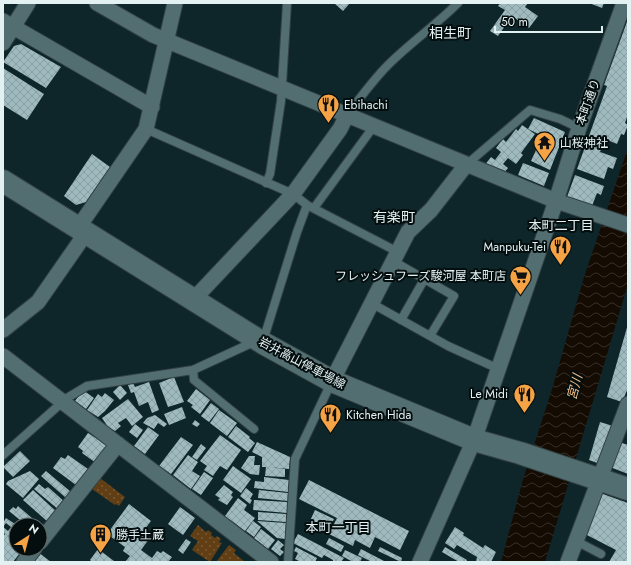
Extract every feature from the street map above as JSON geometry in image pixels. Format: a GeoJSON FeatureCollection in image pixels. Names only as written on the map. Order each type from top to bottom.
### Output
{"type":"FeatureCollection","features":[{"type":"Feature","properties":{"kind":"main road","name":"岩井高山停車場線"},"geometry":{"type":"LineString","coordinates":[[3,181],[260,341],[332,381],[474,440],[520,453],[628,489]]}},
{"type":"Feature","properties":{"kind":"street"},"geometry":{"type":"LineString","coordinates":[[3,42],[8,24],[28,3]]}},
{"type":"Feature","properties":{"kind":"street"},"geometry":{"type":"LineString","coordinates":[[97,3],[152,35],[556,201],[628,225]]}},
{"type":"Feature","properties":{"kind":"street"},"geometry":{"type":"LineString","coordinates":[[3,330],[38,302],[146,129],[175,3]]}},
{"type":"Feature","properties":{"kind":"street","name":"本町通り"},"geometry":{"type":"LineString","coordinates":[[420,562],[474,440],[556,201],[579,128],[624,3]]}},
{"type":"Feature","properties":{"kind":"street"},"geometry":{"type":"LineString","coordinates":[[8,24],[152,107]]}},
{"type":"Feature","properties":{"kind":"street"},"geometry":{"type":"LineString","coordinates":[[193,300],[292,194],[340,129],[347,115]]}},
{"type":"Feature","properties":{"kind":"street"},"geometry":{"type":"LineString","coordinates":[[332,381],[408,232],[431,210],[466,165]]}},
{"type":"Feature","properties":{"kind":"street"},"geometry":{"type":"LineString","coordinates":[[3,356],[271,562]]}},
{"type":"Feature","properties":{"kind":"street"},"geometry":{"type":"LineString","coordinates":[[568,562],[576,541],[594,477],[628,404]]}},
{"type":"Feature","properties":{"kind":"street"},"geometry":{"type":"LineString","coordinates":[[48,532],[118,444]]}},
{"type":"Feature","properties":{"kind":"lane"},"geometry":{"type":"LineString","coordinates":[[266,183],[270,174],[282,101],[287,3]]}},
{"type":"Feature","properties":{"kind":"lane"},"geometry":{"type":"LineString","coordinates":[[347,115],[363,93],[389,64],[458,3]]}},
{"type":"Feature","properties":{"kind":"lane"},"geometry":{"type":"LineString","coordinates":[[466,165],[530,110],[560,119],[579,128]]}},
{"type":"Feature","properties":{"kind":"lane"},"geometry":{"type":"LineString","coordinates":[[3,455],[75,392],[87,386],[193,370],[260,341],[296,232],[310,206],[374,126]]}},
{"type":"Feature","properties":{"kind":"lane"},"geometry":{"type":"LineString","coordinates":[[146,129],[292,194],[396,256],[425,278],[454,296],[430,336]]}},
{"type":"Feature","properties":{"kind":"lane"},"geometry":{"type":"LineString","coordinates":[[401,320],[425,278]]}},
{"type":"Feature","properties":{"kind":"lane"},"geometry":{"type":"LineString","coordinates":[[371,303],[459,352],[490,365]]}},
{"type":"Feature","properties":{"kind":"lane"},"geometry":{"type":"LineString","coordinates":[[193,370],[194,380],[254,429]]}},
{"type":"Feature","properties":{"kind":"lane"},"geometry":{"type":"LineString","coordinates":[[288,562],[295,459],[332,381]]}},
{"type":"Feature","properties":{"kind":"lane"},"geometry":{"type":"LineString","coordinates":[[576,541],[601,554]]}},
{"type":"Feature","properties":{"kind":"shaded area"},"geometry":{"type":"Polygon","coordinates":[[[100,478],[125,497],[119,506],[116,504],[115,505],[92,489],[100,478]]]}},
{"type":"Feature","properties":{"kind":"shaded area"},"geometry":{"type":"Polygon","coordinates":[[[198,525],[206,532],[208,530],[212,533],[211,535],[215,538],[217,536],[221,539],[219,542],[222,543],[210,562],[192,550],[198,541],[190,536],[198,525]]]}},
{"type":"Feature","properties":{"kind":"shaded area"},"geometry":{"type":"Polygon","coordinates":[[[229,545],[236,550],[234,553],[245,562],[216,562],[229,545]]]}},
{"type":"Feature","properties":{"kind":"water","name":"宮川"},"geometry":{"type":"Polygon","coordinates":[[[628,148],[628,284],[545,562],[501,562],[522,483],[553,386],[584,277],[628,148]]]}},
{"type":"Feature","properties":{"kind":"building"},"geometry":{"type":"Polygon","coordinates":[[[334,3],[350,3],[343,11],[334,3]]]}},
{"type":"Feature","properties":{"kind":"building"},"geometry":{"type":"Polygon","coordinates":[[[500,3],[528,3],[525,7],[538,16],[529,28],[512,16],[498,36],[490,31],[505,10],[498,6],[500,3]]]}},
{"type":"Feature","properties":{"kind":"building"},"geometry":{"type":"Polygon","coordinates":[[[589,3],[604,3],[602,8],[589,3]]]}},
{"type":"Feature","properties":{"kind":"building"},"geometry":{"type":"Polygon","coordinates":[[[628,19],[628,114],[625,123],[628,125],[624,135],[621,134],[617,144],[605,139],[600,152],[617,158],[613,169],[608,167],[604,179],[577,169],[607,86],[604,85],[628,19]]]}},
{"type":"Feature","properties":{"kind":"building"},"geometry":{"type":"Polygon","coordinates":[[[21,44],[61,67],[46,88],[3,62],[14,46],[21,44]]]}},
{"type":"Feature","properties":{"kind":"building"},"geometry":{"type":"Polygon","coordinates":[[[3,68],[44,94],[27,120],[3,105],[3,68]]]}},
{"type":"Feature","properties":{"kind":"building"},"geometry":{"type":"Polygon","coordinates":[[[534,118],[565,132],[550,170],[531,161],[536,150],[543,153],[549,139],[528,129],[534,118]]]}},
{"type":"Feature","properties":{"kind":"building"},"geometry":{"type":"Polygon","coordinates":[[[522,125],[535,134],[521,153],[523,155],[516,164],[508,158],[503,164],[508,168],[502,175],[484,166],[491,157],[495,160],[501,152],[496,148],[503,139],[506,142],[516,129],[518,131],[522,125]]]}},
{"type":"Feature","properties":{"kind":"building"},"geometry":{"type":"Polygon","coordinates":[[[92,154],[110,167],[86,202],[76,205],[64,196],[92,154]]]}},
{"type":"Feature","properties":{"kind":"building"},"geometry":{"type":"Polygon","coordinates":[[[523,163],[549,173],[544,186],[518,175],[523,163]]]}},
{"type":"Feature","properties":{"kind":"building"},"geometry":{"type":"Polygon","coordinates":[[[575,175],[604,186],[601,195],[597,193],[592,206],[567,197],[575,175]]]}},
{"type":"Feature","properties":{"kind":"building"},"geometry":{"type":"Polygon","coordinates":[[[628,324],[628,388],[622,402],[607,397],[628,324]]]}},
{"type":"Feature","properties":{"kind":"building"},"geometry":{"type":"Polygon","coordinates":[[[174,377],[184,402],[168,407],[159,383],[174,377]]]}},
{"type":"Feature","properties":{"kind":"building"},"geometry":{"type":"Polygon","coordinates":[[[149,382],[159,410],[152,413],[148,402],[139,406],[134,392],[131,393],[128,385],[133,383],[135,387],[149,382]]]}},
{"type":"Feature","properties":{"kind":"building"},"geometry":{"type":"Polygon","coordinates":[[[120,385],[127,393],[120,400],[113,392],[120,385]]]}},
{"type":"Feature","properties":{"kind":"building"},"geometry":{"type":"Polygon","coordinates":[[[196,389],[210,400],[200,414],[191,407],[193,405],[187,401],[196,389]]]}},
{"type":"Feature","properties":{"kind":"building"},"geometry":{"type":"Polygon","coordinates":[[[83,390],[94,398],[86,409],[75,401],[83,390]]]}},
{"type":"Feature","properties":{"kind":"building"},"geometry":{"type":"Polygon","coordinates":[[[105,393],[114,400],[98,417],[87,410],[98,394],[102,397],[105,393]]]}},
{"type":"Feature","properties":{"kind":"building"},"geometry":{"type":"Polygon","coordinates":[[[128,399],[143,417],[132,426],[126,418],[118,423],[121,426],[115,431],[108,427],[102,418],[128,399]]]}},
{"type":"Feature","properties":{"kind":"building"},"geometry":{"type":"Polygon","coordinates":[[[211,403],[219,409],[209,422],[201,416],[211,403]]]}},
{"type":"Feature","properties":{"kind":"building"},"geometry":{"type":"Polygon","coordinates":[[[182,407],[186,418],[169,425],[164,414],[182,407]]]}},
{"type":"Feature","properties":{"kind":"building"},"geometry":{"type":"Polygon","coordinates":[[[219,410],[237,423],[227,436],[210,423],[219,410]]]}},
{"type":"Feature","properties":{"kind":"building"},"geometry":{"type":"Polygon","coordinates":[[[155,415],[167,424],[164,427],[158,423],[154,429],[143,423],[147,418],[155,415]]]}},
{"type":"Feature","properties":{"kind":"building"},"geometry":{"type":"Polygon","coordinates":[[[195,420],[200,424],[197,427],[192,424],[195,420]]]}},
{"type":"Feature","properties":{"kind":"building"},"geometry":{"type":"Polygon","coordinates":[[[600,422],[613,426],[600,464],[589,460],[600,422]]]}},
{"type":"Feature","properties":{"kind":"building"},"geometry":{"type":"Polygon","coordinates":[[[135,424],[143,430],[137,438],[129,432],[135,424]]]}},
{"type":"Feature","properties":{"kind":"building"},"geometry":{"type":"Polygon","coordinates":[[[236,426],[255,443],[248,452],[228,437],[236,426]]]}},
{"type":"Feature","properties":{"kind":"building"},"geometry":{"type":"Polygon","coordinates":[[[148,427],[159,435],[145,454],[134,446],[148,427]]]}},
{"type":"Feature","properties":{"kind":"building"},"geometry":{"type":"Polygon","coordinates":[[[88,433],[108,446],[96,463],[82,453],[83,451],[78,447],[88,433]]]}},
{"type":"Feature","properties":{"kind":"building"},"geometry":{"type":"Polygon","coordinates":[[[220,435],[241,450],[227,470],[220,466],[213,476],[204,470],[207,466],[200,461],[220,435]]]}},
{"type":"Feature","properties":{"kind":"building"},"geometry":{"type":"Polygon","coordinates":[[[181,437],[193,445],[171,474],[159,466],[181,437]]]}},
{"type":"Feature","properties":{"kind":"building"},"geometry":{"type":"Polygon","coordinates":[[[257,442],[290,457],[289,469],[269,467],[285,469],[285,477],[265,476],[266,467],[262,467],[262,457],[252,452],[257,442]]]}},
{"type":"Feature","properties":{"kind":"building"},"geometry":{"type":"Polygon","coordinates":[[[619,442],[628,445],[628,474],[610,467],[619,442]]]}},
{"type":"Feature","properties":{"kind":"building"},"geometry":{"type":"Polygon","coordinates":[[[201,444],[206,448],[197,460],[192,457],[201,444]]]}},
{"type":"Feature","properties":{"kind":"building"},"geometry":{"type":"Polygon","coordinates":[[[20,451],[30,461],[13,477],[3,467],[20,451]]]}},
{"type":"Feature","properties":{"kind":"building"},"geometry":{"type":"Polygon","coordinates":[[[68,455],[88,469],[76,485],[53,468],[61,457],[65,459],[68,455]]]}},
{"type":"Feature","properties":{"kind":"building"},"geometry":{"type":"Polygon","coordinates":[[[188,455],[198,462],[192,471],[200,476],[191,489],[173,475],[188,455]]]}},
{"type":"Feature","properties":{"kind":"building"},"geometry":{"type":"Polygon","coordinates":[[[249,456],[255,456],[254,465],[260,465],[259,475],[250,474],[241,468],[249,456]]]}},
{"type":"Feature","properties":{"kind":"building"},"geometry":{"type":"Polygon","coordinates":[[[233,466],[251,479],[241,493],[223,480],[233,466]]]}},
{"type":"Feature","properties":{"kind":"building"},"geometry":{"type":"Polygon","coordinates":[[[30,471],[39,479],[23,498],[6,484],[8,481],[30,471]]]}},
{"type":"Feature","properties":{"kind":"building"},"geometry":{"type":"Polygon","coordinates":[[[46,471],[71,492],[66,498],[41,476],[46,471]]]}},
{"type":"Feature","properties":{"kind":"building"},"geometry":{"type":"Polygon","coordinates":[[[204,472],[213,478],[201,495],[192,489],[204,472]]]}},
{"type":"Feature","properties":{"kind":"building"},"geometry":{"type":"Polygon","coordinates":[[[264,477],[289,480],[288,492],[254,488],[255,481],[264,482],[264,477]]]}},
{"type":"Feature","properties":{"kind":"building"},"geometry":{"type":"Polygon","coordinates":[[[309,480],[409,531],[400,550],[375,537],[370,548],[355,540],[353,546],[329,534],[337,518],[299,499],[309,480]]]}},
{"type":"Feature","properties":{"kind":"building"},"geometry":{"type":"Polygon","coordinates":[[[39,484],[45,489],[48,487],[66,503],[59,510],[34,489],[39,484]]]}},
{"type":"Feature","properties":{"kind":"building"},"geometry":{"type":"Polygon","coordinates":[[[224,485],[233,492],[231,495],[233,497],[227,505],[218,500],[220,498],[215,495],[224,485]]]}},
{"type":"Feature","properties":{"kind":"building"},"geometry":{"type":"Polygon","coordinates":[[[246,488],[253,494],[250,499],[252,500],[250,504],[240,496],[246,488]]]}},
{"type":"Feature","properties":{"kind":"building"},"geometry":{"type":"Polygon","coordinates":[[[33,490],[57,512],[48,522],[48,517],[42,517],[23,500],[33,490]]]}},
{"type":"Feature","properties":{"kind":"building"},"geometry":{"type":"Polygon","coordinates":[[[259,490],[288,493],[288,501],[258,498],[259,490]]]}},
{"type":"Feature","properties":{"kind":"building"},"geometry":{"type":"Polygon","coordinates":[[[600,493],[628,503],[628,562],[609,562],[616,550],[585,534],[600,493]]]}},
{"type":"Feature","properties":{"kind":"building"},"geometry":{"type":"Polygon","coordinates":[[[238,498],[247,505],[244,510],[255,518],[245,531],[225,516],[238,498]]]}},
{"type":"Feature","properties":{"kind":"building"},"geometry":{"type":"Polygon","coordinates":[[[254,500],[287,502],[287,513],[253,510],[254,500]]]}},
{"type":"Feature","properties":{"kind":"building"},"geometry":{"type":"Polygon","coordinates":[[[129,504],[151,521],[142,533],[149,539],[141,550],[152,558],[157,551],[161,553],[163,551],[172,557],[168,562],[125,562],[130,556],[123,551],[125,547],[107,534],[129,504]]]}},
{"type":"Feature","properties":{"kind":"building"},"geometry":{"type":"Polygon","coordinates":[[[18,506],[31,517],[16,517],[9,511],[13,507],[16,509],[18,506]]]}},
{"type":"Feature","properties":{"kind":"building"},"geometry":{"type":"Polygon","coordinates":[[[180,507],[195,518],[183,535],[168,524],[180,507]]]}},
{"type":"Feature","properties":{"kind":"building"},"geometry":{"type":"Polygon","coordinates":[[[315,510],[334,519],[327,532],[309,523],[315,510]]]}},
{"type":"Feature","properties":{"kind":"building"},"geometry":{"type":"Polygon","coordinates":[[[258,512],[286,514],[286,522],[258,520],[258,512]]]}},
{"type":"Feature","properties":{"kind":"building"},"geometry":{"type":"Polygon","coordinates":[[[6,518],[8,519],[8,525],[6,523],[3,527],[3,523],[6,518]]]}},
{"type":"Feature","properties":{"kind":"building"},"geometry":{"type":"Polygon","coordinates":[[[253,521],[261,527],[254,537],[246,531],[253,521]]]}},
{"type":"Feature","properties":{"kind":"building"},"geometry":{"type":"Polygon","coordinates":[[[257,521],[286,523],[285,539],[277,538],[257,521]]]}},
{"type":"Feature","properties":{"kind":"building"},"geometry":{"type":"Polygon","coordinates":[[[3,527],[8,531],[8,557],[17,557],[13,562],[3,562],[3,537],[5,534],[3,532],[3,527]]]}},
{"type":"Feature","properties":{"kind":"building"},"geometry":{"type":"Polygon","coordinates":[[[455,527],[464,533],[463,535],[483,548],[485,545],[496,552],[491,562],[476,562],[477,557],[457,545],[454,549],[445,543],[455,527]]]}},
{"type":"Feature","properties":{"kind":"building"},"geometry":{"type":"Polygon","coordinates":[[[261,529],[275,540],[268,549],[254,538],[261,529]]]}},
{"type":"Feature","properties":{"kind":"building"},"geometry":{"type":"Polygon","coordinates":[[[298,534],[344,558],[341,562],[333,562],[333,560],[324,555],[322,558],[293,543],[298,534]]]}},
{"type":"Feature","properties":{"kind":"building"},"geometry":{"type":"Polygon","coordinates":[[[329,538],[344,546],[341,552],[326,544],[329,538]]]}},
{"type":"Feature","properties":{"kind":"building"},"geometry":{"type":"Polygon","coordinates":[[[186,539],[191,542],[183,554],[178,550],[186,539]]]}},
{"type":"Feature","properties":{"kind":"building"},"geometry":{"type":"Polygon","coordinates":[[[278,540],[284,545],[280,549],[284,552],[280,556],[271,549],[278,540]]]}},
{"type":"Feature","properties":{"kind":"building"},"geometry":{"type":"Polygon","coordinates":[[[296,547],[317,558],[315,562],[301,562],[295,559],[298,553],[294,551],[296,547]]]}},
{"type":"Feature","properties":{"kind":"building"},"geometry":{"type":"Polygon","coordinates":[[[380,547],[402,558],[401,562],[378,551],[380,547]]]}},
{"type":"Feature","properties":{"kind":"building"},"geometry":{"type":"Polygon","coordinates":[[[445,547],[467,560],[466,562],[459,562],[442,552],[445,547]]]}},
{"type":"Feature","properties":{"kind":"building","name":"勝手土蔵"},"geometry":{"type":"Polygon","coordinates":[[[98,549],[114,561],[92,562],[90,560],[98,549]]]}},
{"type":"Feature","properties":{"kind":"building"},"geometry":{"type":"Polygon","coordinates":[[[361,549],[386,562],[372,562],[358,555],[361,549]]]}},
{"type":"Feature","properties":{"kind":"building"},"geometry":{"type":"Polygon","coordinates":[[[345,550],[362,558],[360,562],[353,562],[342,556],[345,550]]]}},
{"type":"Feature","properties":{"kind":"building"},"geometry":{"type":"Polygon","coordinates":[[[34,557],[44,557],[51,562],[30,562],[34,557]]]}},
{"type":"Feature","properties":{"kind":"place","name":"Ebihachi"},"geometry":{"type":"Point","coordinates":[328,124]}},
{"type":"Feature","properties":{"kind":"place","name":"山桜神社"},"geometry":{"type":"Point","coordinates":[545,162]}},
{"type":"Feature","properties":{"kind":"place","name":"Manpuku-Tei"},"geometry":{"type":"Point","coordinates":[561,266]}},
{"type":"Feature","properties":{"kind":"place","name":"フレッシュフーズ駿河屋 本町店"},"geometry":{"type":"Point","coordinates":[521,296]}},
{"type":"Feature","properties":{"kind":"place","name":"Le Midi"},"geometry":{"type":"Point","coordinates":[524,414]}},
{"type":"Feature","properties":{"kind":"place","name":"Kitchen Hida"},"geometry":{"type":"Point","coordinates":[331,434]}},
{"type":"Feature","properties":{"kind":"place","name":"勝手土蔵"},"geometry":{"type":"Point","coordinates":[100,554]}},
{"type":"Feature","properties":{"kind":"district","name":"相生町"},"geometry":{"type":"Point","coordinates":[450,33]}},
{"type":"Feature","properties":{"kind":"district","name":"有楽町"},"geometry":{"type":"Point","coordinates":[394,217]}},
{"type":"Feature","properties":{"kind":"district","name":"本町二丁目"},"geometry":{"type":"Point","coordinates":[561,225]}},
{"type":"Feature","properties":{"kind":"district","name":"本町一丁目"},"geometry":{"type":"Point","coordinates":[338,527]}}]}
